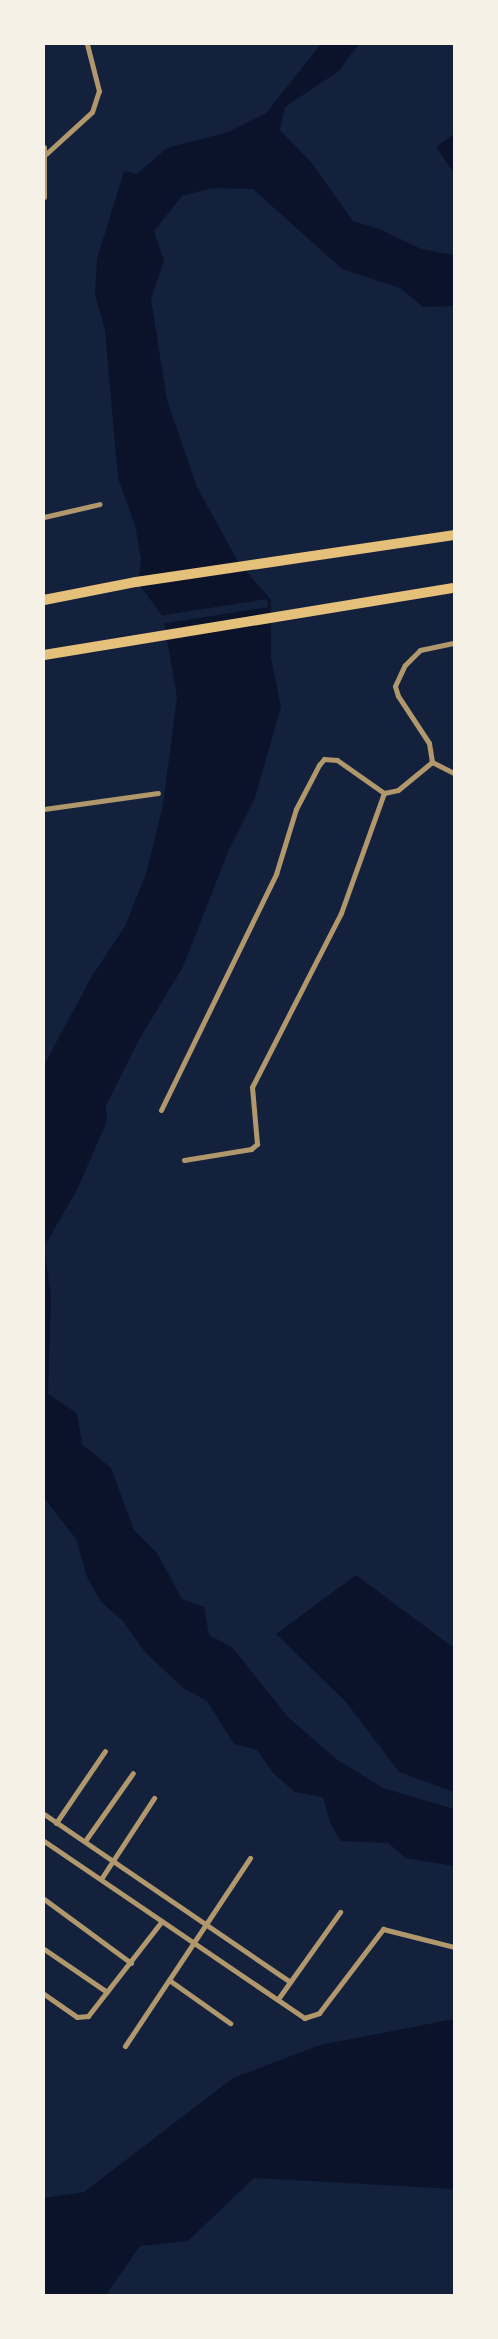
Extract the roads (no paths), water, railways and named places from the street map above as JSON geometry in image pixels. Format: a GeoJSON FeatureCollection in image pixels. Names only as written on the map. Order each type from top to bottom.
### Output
{"type":"FeatureCollection","features":[{"type":"Feature","properties":{"kind":"highway"},"geometry":{"type":"LineString","coordinates":[[44,600],[136,582],[454,535]]}},
{"type":"Feature","properties":{"kind":"highway"},"geometry":{"type":"LineString","coordinates":[[44,656],[454,588]]}},
{"type":"Feature","properties":{"kind":"street"},"geometry":{"type":"LineString","coordinates":[[44,197],[45,151],[92,112],[99,92],[87,44]]}},
{"type":"Feature","properties":{"kind":"street"},"geometry":{"type":"LineString","coordinates":[[44,517],[100,504]]}},
{"type":"Feature","properties":{"kind":"street"},"geometry":{"type":"LineString","coordinates":[[432,762],[429,743],[398,696],[396,686],[405,665],[420,650],[454,643]]}},
{"type":"Feature","properties":{"kind":"street"},"geometry":{"type":"LineString","coordinates":[[161,1110],[276,874],[296,809],[319,765],[324,759],[337,760],[384,793],[398,790],[432,762]]}},
{"type":"Feature","properties":{"kind":"street"},"geometry":{"type":"LineString","coordinates":[[432,762],[454,773]]}},
{"type":"Feature","properties":{"kind":"street"},"geometry":{"type":"LineString","coordinates":[[44,808],[158,793]]}},
{"type":"Feature","properties":{"kind":"street"},"geometry":{"type":"LineString","coordinates":[[184,1160],[251,1149],[257,1144],[252,1088],[341,913],[384,793]]}},
{"type":"Feature","properties":{"kind":"street"},"geometry":{"type":"LineString","coordinates":[[56,1823],[105,1750]]}},
{"type":"Feature","properties":{"kind":"street"},"geometry":{"type":"LineString","coordinates":[[85,1841],[133,1773]]}},
{"type":"Feature","properties":{"kind":"street"},"geometry":{"type":"LineString","coordinates":[[101,1879],[154,1798]]}},
{"type":"Feature","properties":{"kind":"street"},"geometry":{"type":"LineString","coordinates":[[44,1814],[290,1982]]}},
{"type":"Feature","properties":{"kind":"street"},"geometry":{"type":"LineString","coordinates":[[44,1841],[304,2018],[319,2013],[382,1929],[454,1947]]}},
{"type":"Feature","properties":{"kind":"street"},"geometry":{"type":"LineString","coordinates":[[125,2046],[250,1858]]}},
{"type":"Feature","properties":{"kind":"street"},"geometry":{"type":"LineString","coordinates":[[44,1899],[131,1963]]}},
{"type":"Feature","properties":{"kind":"street"},"geometry":{"type":"LineString","coordinates":[[278,1999],[340,1912]]}},
{"type":"Feature","properties":{"kind":"street"},"geometry":{"type":"LineString","coordinates":[[44,1994],[82,2017],[107,1992],[162,1921]]}},
{"type":"Feature","properties":{"kind":"street"},"geometry":{"type":"LineString","coordinates":[[44,1949],[107,1992]]}},
{"type":"Feature","properties":{"kind":"street"},"geometry":{"type":"LineString","coordinates":[[169,1980],[230,2023]]}},
{"type":"Feature","properties":{"kind":"water"},"geometry":{"type":"Polygon","coordinates":[[[321,44],[359,44],[339,71],[285,107],[280,130],[310,161],[353,221],[382,230],[421,249],[454,255],[454,306],[423,307],[400,288],[342,269],[253,189],[212,188],[182,196],[154,231],[164,261],[151,299],[167,400],[197,487],[239,563],[271,600],[271,658],[281,707],[255,798],[228,852],[183,967],[140,1038],[106,1106],[107,1121],[78,1188],[44,1247],[44,1065],[92,976],[125,926],[146,874],[163,805],[177,697],[163,617],[138,583],[141,560],[135,525],[118,478],[105,330],[95,294],[97,259],[124,171],[137,174],[167,148],[228,132],[266,113],[321,44]]]}},
{"type":"Feature","properties":{"kind":"water"},"geometry":{"type":"Polygon","coordinates":[[[454,134],[454,173],[436,147],[454,134]]]}},
{"type":"Feature","properties":{"kind":"water"},"geometry":{"type":"Polygon","coordinates":[[[44,1247],[51,1296],[48,1394],[77,1413],[82,1444],[111,1468],[134,1530],[157,1553],[182,1599],[204,1607],[209,1635],[232,1647],[288,1717],[336,1759],[383,1788],[454,1809],[454,1866],[406,1858],[388,1843],[341,1841],[330,1823],[323,1797],[295,1792],[274,1774],[257,1750],[234,1744],[207,1701],[182,1687],[145,1652],[123,1621],[101,1602],[87,1577],[76,1539],[44,1498],[44,1247]]]}},
{"type":"Feature","properties":{"kind":"water"},"geometry":{"type":"Polygon","coordinates":[[[356,1575],[454,1648],[454,1792],[399,1772],[346,1702],[276,1634],[356,1575]]]}},
{"type":"Feature","properties":{"kind":"water"},"geometry":{"type":"Polygon","coordinates":[[[454,2019],[454,2189],[254,2178],[188,2241],[140,2246],[106,2295],[44,2295],[44,2198],[84,2192],[233,2078],[320,2045],[454,2019]]]}}]}
